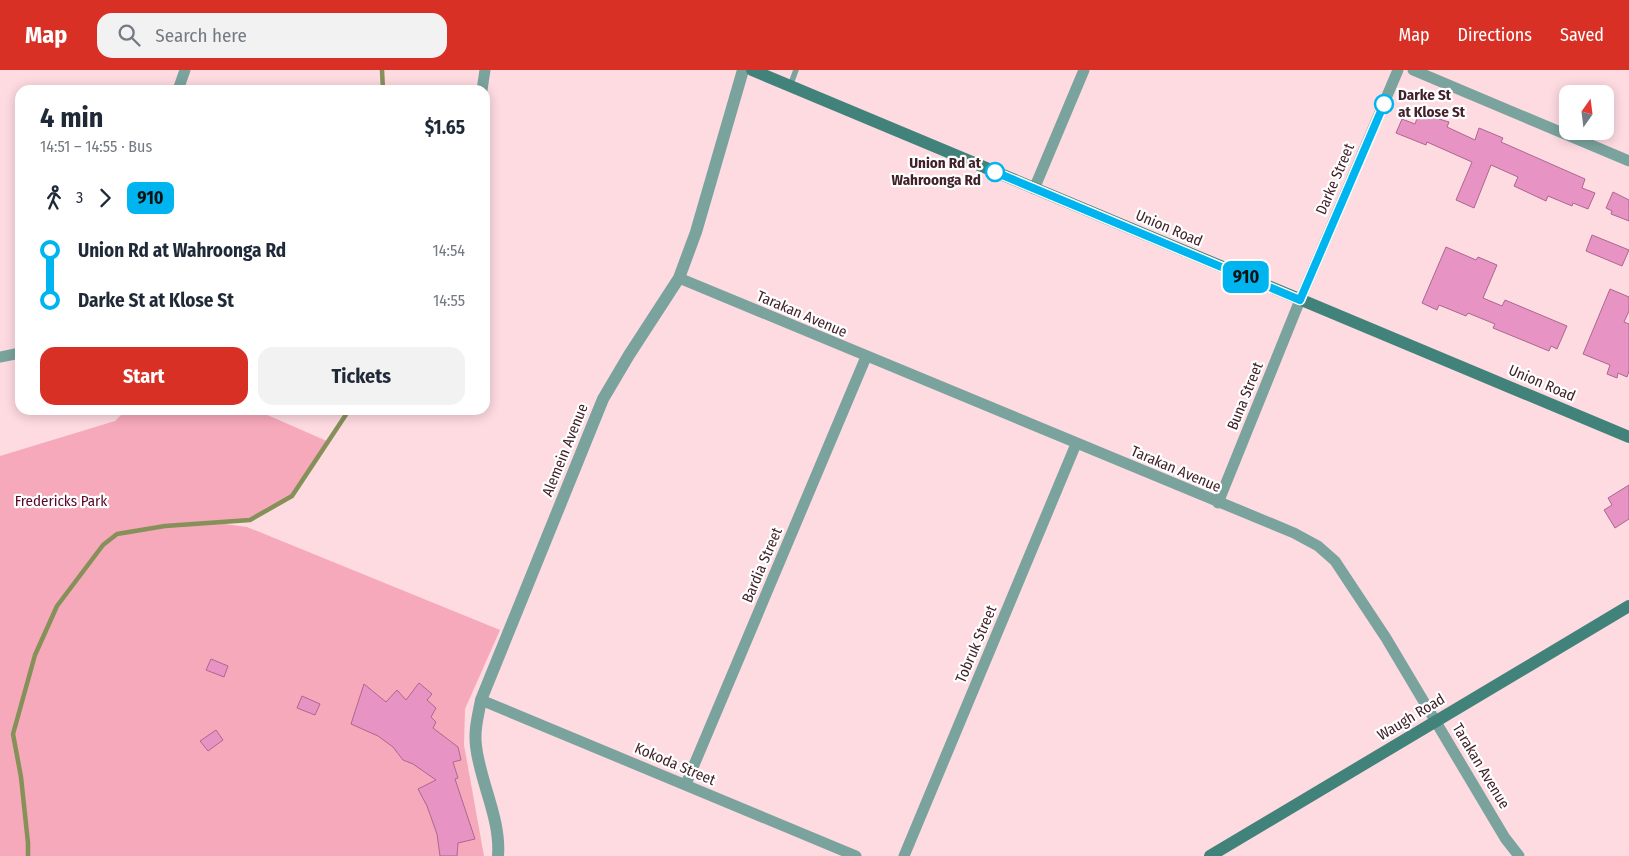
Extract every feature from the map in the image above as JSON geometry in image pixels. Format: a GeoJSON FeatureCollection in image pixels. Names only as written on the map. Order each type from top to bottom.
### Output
{"type":"FeatureCollection","features":[{"type":"Feature","properties":{"kind":"main road","name":"Union Road"},"geometry":{"type":"LineString","coordinates":[[752,70],[1629,437]]}},
{"type":"Feature","properties":{"kind":"main road","name":"Waugh Road"},"geometry":{"type":"LineString","coordinates":[[1210,856],[1629,606]]}},
{"type":"Feature","properties":{"kind":"street"},"geometry":{"type":"LineString","coordinates":[[180,85],[185,70]]}},
{"type":"Feature","properties":{"kind":"street"},"geometry":{"type":"LineString","coordinates":[[483,85],[485,70]]}},
{"type":"Feature","properties":{"kind":"street","name":"Alemein Avenue"},"geometry":{"type":"LineString","coordinates":[[498,856],[493,817],[476,747],[476,723],[482,700],[603,399],[628,355],[679,278],[696,232],[743,70]]}},
{"type":"Feature","properties":{"kind":"street"},"geometry":{"type":"LineString","coordinates":[[1034,189],[1084,70]]}},
{"type":"Feature","properties":{"kind":"street","name":"Darke Street"},"geometry":{"type":"LineString","coordinates":[[1300,300],[1398,70]]}},
{"type":"Feature","properties":{"kind":"street"},"geometry":{"type":"LineString","coordinates":[[1413,70],[1629,161]]}},
{"type":"Feature","properties":{"kind":"street","name":"Tarakan Avenue"},"geometry":{"type":"LineString","coordinates":[[679,278],[1294,533],[1318,546],[1335,561],[1386,638],[1505,838],[1519,856]]}},
{"type":"Feature","properties":{"kind":"street","name":"Buna Street"},"geometry":{"type":"LineString","coordinates":[[1218,503],[1300,300]]}},
{"type":"Feature","properties":{"kind":"street"},"geometry":{"type":"LineString","coordinates":[[0,357],[15,354]]}},
{"type":"Feature","properties":{"kind":"street","name":"Bardia Street"},"geometry":{"type":"LineString","coordinates":[[686,784],[866,357]]}},
{"type":"Feature","properties":{"kind":"street","name":"Tobruk Street"},"geometry":{"type":"LineString","coordinates":[[904,856],[1076,444]]}},
{"type":"Feature","properties":{"kind":"street","name":"Kokoda Street"},"geometry":{"type":"LineString","coordinates":[[482,700],[856,856]]}},
{"type":"Feature","properties":{"kind":"lane"},"geometry":{"type":"LineString","coordinates":[[790,86],[796,70]]}},
{"type":"Feature","properties":{"kind":"green space","name":"Fredericks Park"},"geometry":{"type":"Polygon","coordinates":[[[121,415],[267,415],[329,442],[292,496],[250,520],[217,523],[247,527],[500,630],[465,709],[464,745],[484,856],[0,856],[0,456],[115,421],[121,415]]]}},
{"type":"Feature","properties":{"kind":"building"},"geometry":{"type":"Polygon","coordinates":[[[1419,113],[1449,122],[1447,127],[1475,140],[1479,128],[1503,138],[1501,142],[1585,179],[1582,188],[1595,193],[1588,209],[1573,203],[1572,206],[1548,196],[1546,201],[1514,186],[1518,177],[1491,165],[1474,208],[1456,200],[1472,162],[1427,142],[1426,145],[1396,133],[1402,119],[1415,124],[1419,113]]]}},
{"type":"Feature","properties":{"kind":"building"},"geometry":{"type":"Polygon","coordinates":[[[1613,192],[1629,200],[1629,221],[1611,214],[1612,211],[1606,208],[1613,192]]]}},
{"type":"Feature","properties":{"kind":"building"},"geometry":{"type":"Polygon","coordinates":[[[1592,235],[1629,250],[1622,266],[1586,251],[1592,235]]]}},
{"type":"Feature","properties":{"kind":"building"},"geometry":{"type":"Polygon","coordinates":[[[1446,247],[1476,260],[1478,257],[1497,265],[1483,298],[1502,306],[1505,300],[1567,326],[1557,349],[1551,346],[1549,351],[1493,328],[1495,324],[1468,313],[1466,316],[1439,305],[1437,310],[1422,303],[1446,247]]]}},
{"type":"Feature","properties":{"kind":"building"},"geometry":{"type":"Polygon","coordinates":[[[1610,289],[1629,297],[1629,311],[1624,322],[1629,324],[1629,371],[1627,377],[1618,373],[1617,378],[1607,374],[1610,365],[1583,354],[1610,289]]]}},
{"type":"Feature","properties":{"kind":"building"},"geometry":{"type":"Polygon","coordinates":[[[1629,485],[1629,519],[1615,528],[1604,510],[1612,505],[1608,498],[1629,485]]]}},
{"type":"Feature","properties":{"kind":"building"},"geometry":{"type":"Polygon","coordinates":[[[211,659],[228,666],[224,677],[206,670],[211,659]]]}},
{"type":"Feature","properties":{"kind":"building"},"geometry":{"type":"Polygon","coordinates":[[[419,683],[432,694],[427,700],[436,708],[431,717],[436,722],[433,728],[458,747],[461,760],[453,762],[458,778],[455,779],[475,839],[458,843],[457,856],[440,856],[437,834],[427,806],[418,789],[436,780],[413,764],[403,760],[393,747],[378,736],[351,724],[364,684],[386,702],[397,690],[406,700],[419,683]]]}},
{"type":"Feature","properties":{"kind":"building"},"geometry":{"type":"Polygon","coordinates":[[[302,696],[320,704],[315,715],[297,708],[302,696]]]}},
{"type":"Feature","properties":{"kind":"building"},"geometry":{"type":"Polygon","coordinates":[[[216,730],[223,740],[208,751],[200,741],[216,730]]]}},
{"type":"Feature","properties":{"kind":"waterway"},"geometry":{"type":"LineString","coordinates":[[382,70],[383,85]]}},
{"type":"Feature","properties":{"kind":"waterway"},"geometry":{"type":"LineString","coordinates":[[28,856],[21,777],[13,734],[35,655],[57,606],[103,545],[117,534],[165,526],[250,520],[292,496],[346,415]]}},
{"type":"Feature","properties":{"kind":"bus line","name":"910"},"geometry":{"type":"LineString","coordinates":[[995,172],[1300,300],[1384,104]]}},
{"type":"Feature","properties":{"kind":"place","name":"Darke St at Klose St"},"geometry":{"type":"Point","coordinates":[1384,104]}},
{"type":"Feature","properties":{"kind":"place","name":"Union Rd at Wahroonga Rd"},"geometry":{"type":"Point","coordinates":[995,172]}}]}
